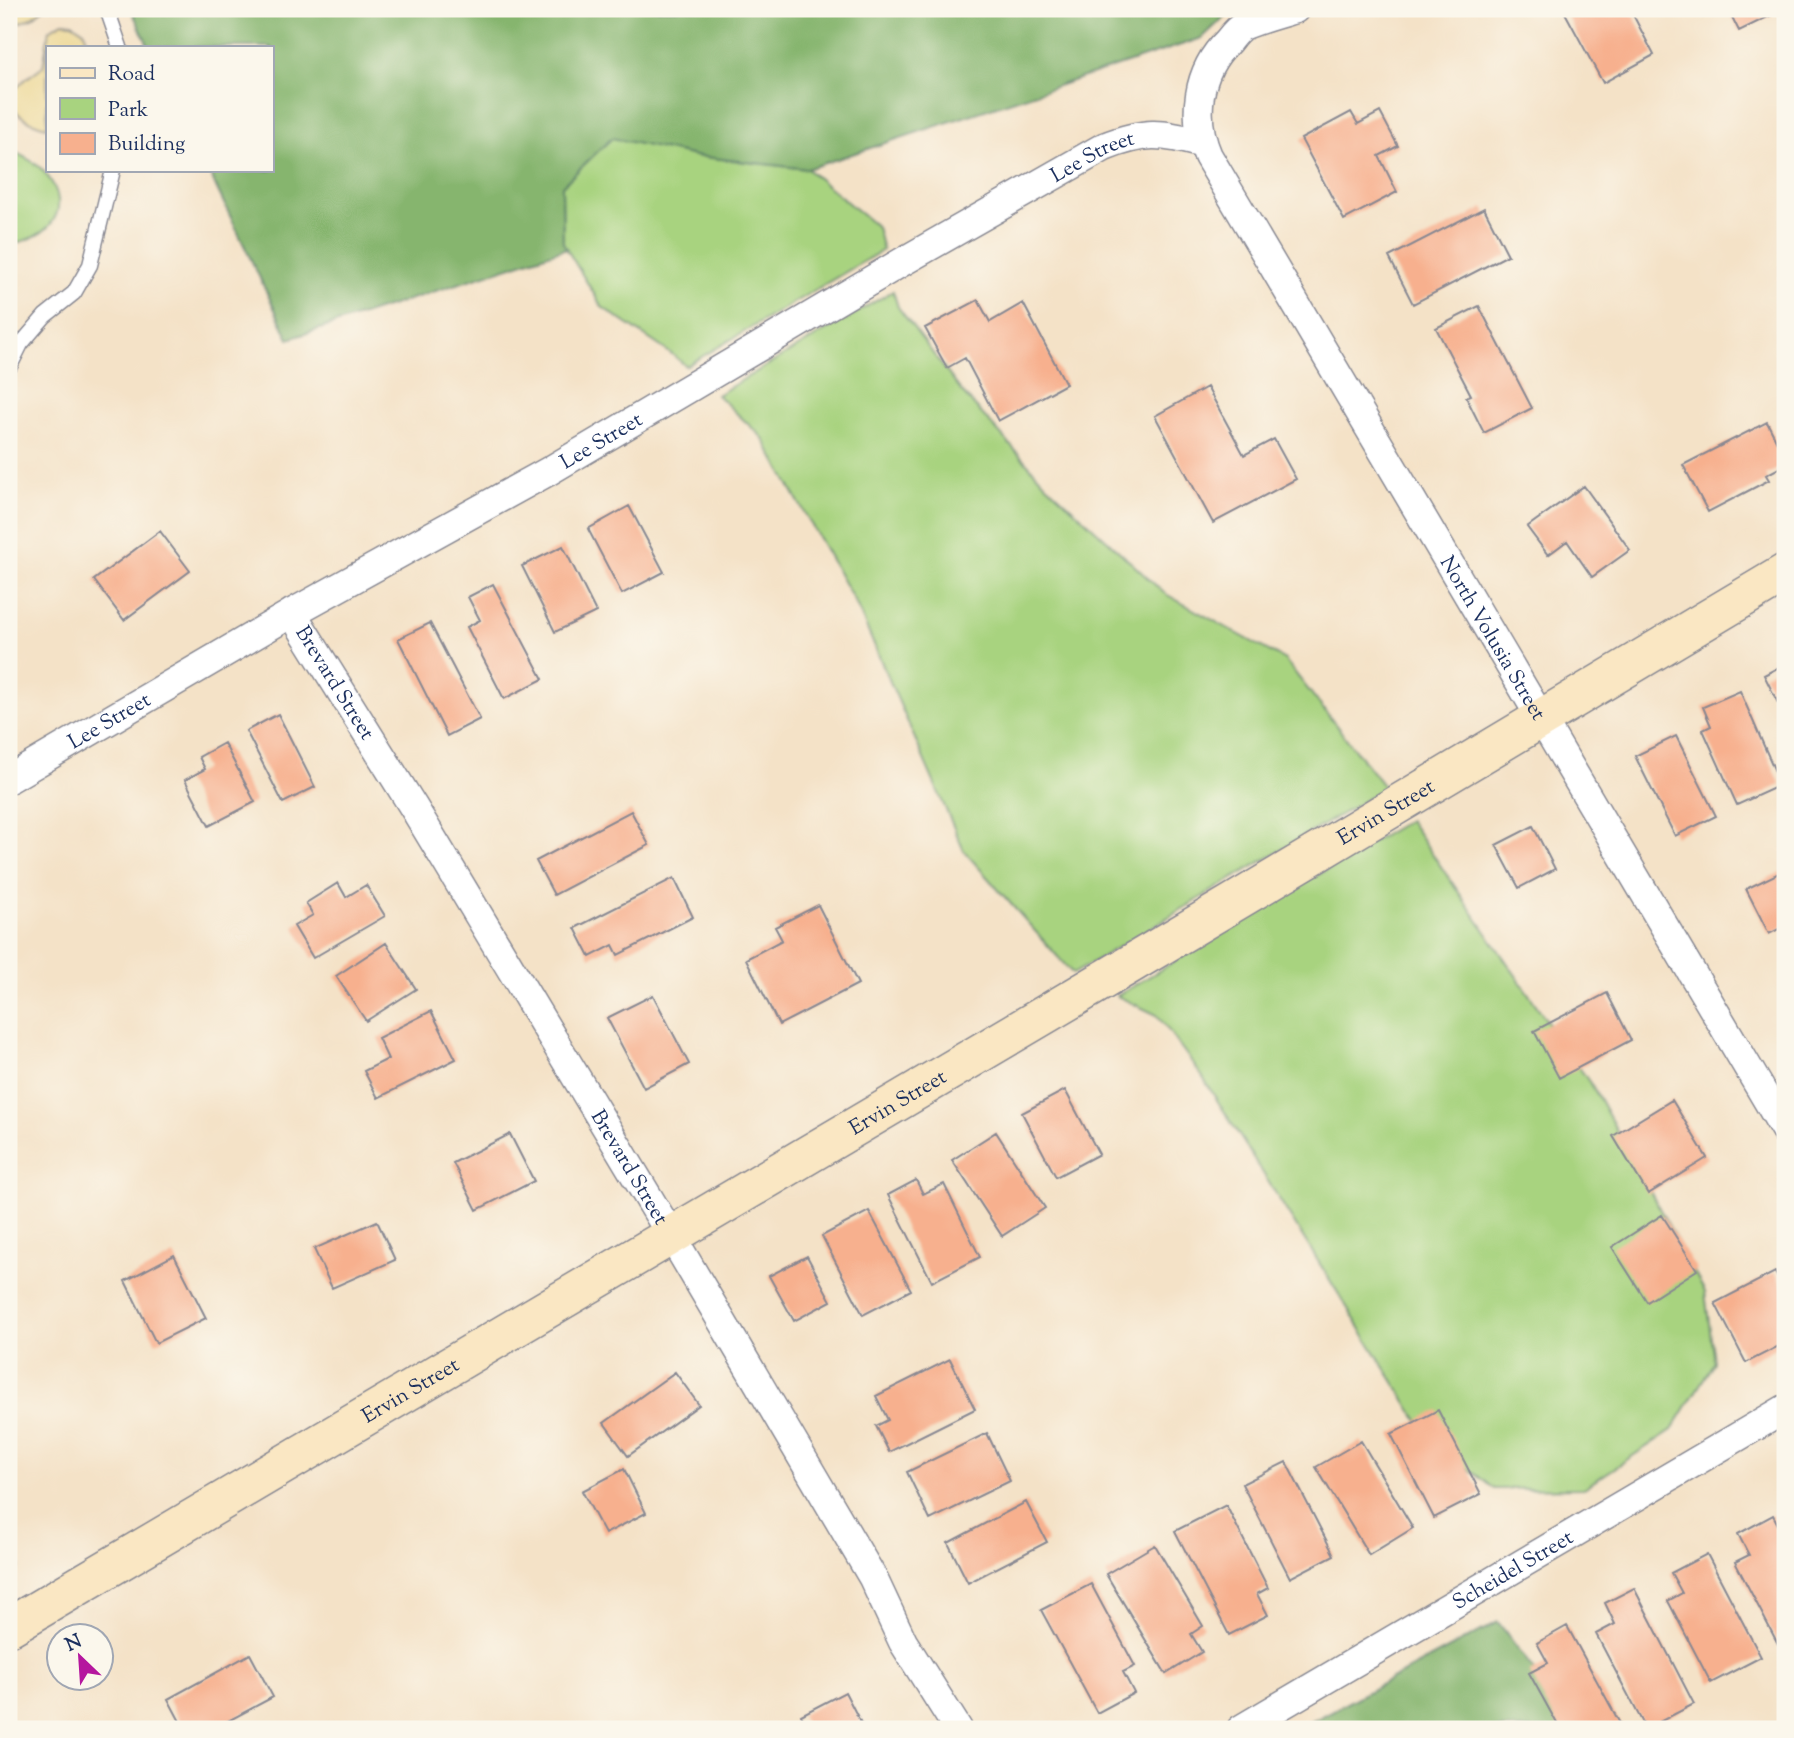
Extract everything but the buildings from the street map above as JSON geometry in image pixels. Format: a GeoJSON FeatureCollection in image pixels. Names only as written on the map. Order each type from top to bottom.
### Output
{"type":"FeatureCollection","features":[{"type":"Feature","properties":{"kind":"street"},"geometry":{"type":"LineString","coordinates":[[1203,144],[1199,125],[1199,93],[1203,78],[1219,49],[1241,27],[1295,9]]}},
{"type":"Feature","properties":{"kind":"street","name":"Lee Street"},"geometry":{"type":"LineString","coordinates":[[9,779],[292,613],[549,471],[902,262],[1104,147],[1147,134],[1170,134],[1203,144]]}},
{"type":"Feature","properties":{"kind":"street","name":"North Volusia Street"},"geometry":{"type":"LineString","coordinates":[[1203,144],[1785,1130]]}},
{"type":"Feature","properties":{"kind":"street","name":"Ervin Street"},"geometry":{"type":"LineString","coordinates":[[9,1627],[1785,573]]}},
{"type":"Feature","properties":{"kind":"street","name":"Brevard Street"},"geometry":{"type":"LineString","coordinates":[[292,613],[414,808],[671,1235],[873,1578],[903,1642],[958,1729]]}},
{"type":"Feature","properties":{"kind":"street","name":"Scheidel Street"},"geometry":{"type":"LineString","coordinates":[[1241,1729],[1785,1409]]}},
{"type":"Feature","properties":{"kind":"lane"},"geometry":{"type":"LineString","coordinates":[[107,9],[120,46]]}},
{"type":"Feature","properties":{"kind":"lane"},"geometry":{"type":"LineString","coordinates":[[9,368],[21,344],[45,316],[74,293],[90,265],[113,172]]}},
{"type":"Feature","properties":{"kind":"green space"},"geometry":{"type":"Polygon","coordinates":[[[131,9],[1233,9],[1202,38],[807,169],[695,156],[612,138],[562,186],[563,243],[567,248],[289,339],[209,172],[273,172],[273,46],[149,46],[131,9]]]}},
{"type":"Feature","properties":{"kind":"green space"},"geometry":{"type":"Polygon","coordinates":[[[612,137],[695,156],[807,169],[877,227],[883,250],[686,366],[602,307],[563,243],[562,186],[612,137]]]}},
{"type":"Feature","properties":{"kind":"green space"},"geometry":{"type":"Polygon","coordinates":[[[9,149],[42,169],[54,186],[58,198],[58,210],[47,228],[24,241],[10,244],[9,149]]]}},
{"type":"Feature","properties":{"kind":"green space"},"geometry":{"type":"Polygon","coordinates":[[[893,291],[898,307],[962,392],[1046,484],[1164,593],[1285,660],[1385,788],[1073,974],[964,851],[857,606],[762,437],[717,395],[893,291]]]}},
{"type":"Feature","properties":{"kind":"green space"},"geometry":{"type":"Polygon","coordinates":[[[1409,820],[1594,1089],[1705,1292],[1714,1362],[1672,1430],[1584,1488],[1494,1489],[1429,1438],[1202,1076],[1157,1015],[1117,996],[1409,820]]]}},
{"type":"Feature","properties":{"kind":"green space"},"geometry":{"type":"Polygon","coordinates":[[[9,1519],[19,1567],[9,1576],[9,1519]]]}},
{"type":"Feature","properties":{"kind":"green space"},"geometry":{"type":"Polygon","coordinates":[[[1498,1622],[1578,1729],[1298,1729],[1498,1622]]]}},
{"type":"Feature","properties":{"kind":"sand"},"geometry":{"type":"Polygon","coordinates":[[[9,9],[43,9],[32,18],[9,27],[9,9]]]}},
{"type":"Feature","properties":{"kind":"sand"},"geometry":{"type":"Polygon","coordinates":[[[63,22],[72,23],[84,31],[89,46],[46,46],[49,30],[63,22]]]}},
{"type":"Feature","properties":{"kind":"sand"},"geometry":{"type":"Polygon","coordinates":[[[46,48],[46,127],[26,119],[14,109],[12,103],[16,88],[43,66],[46,48]]]}}]}
